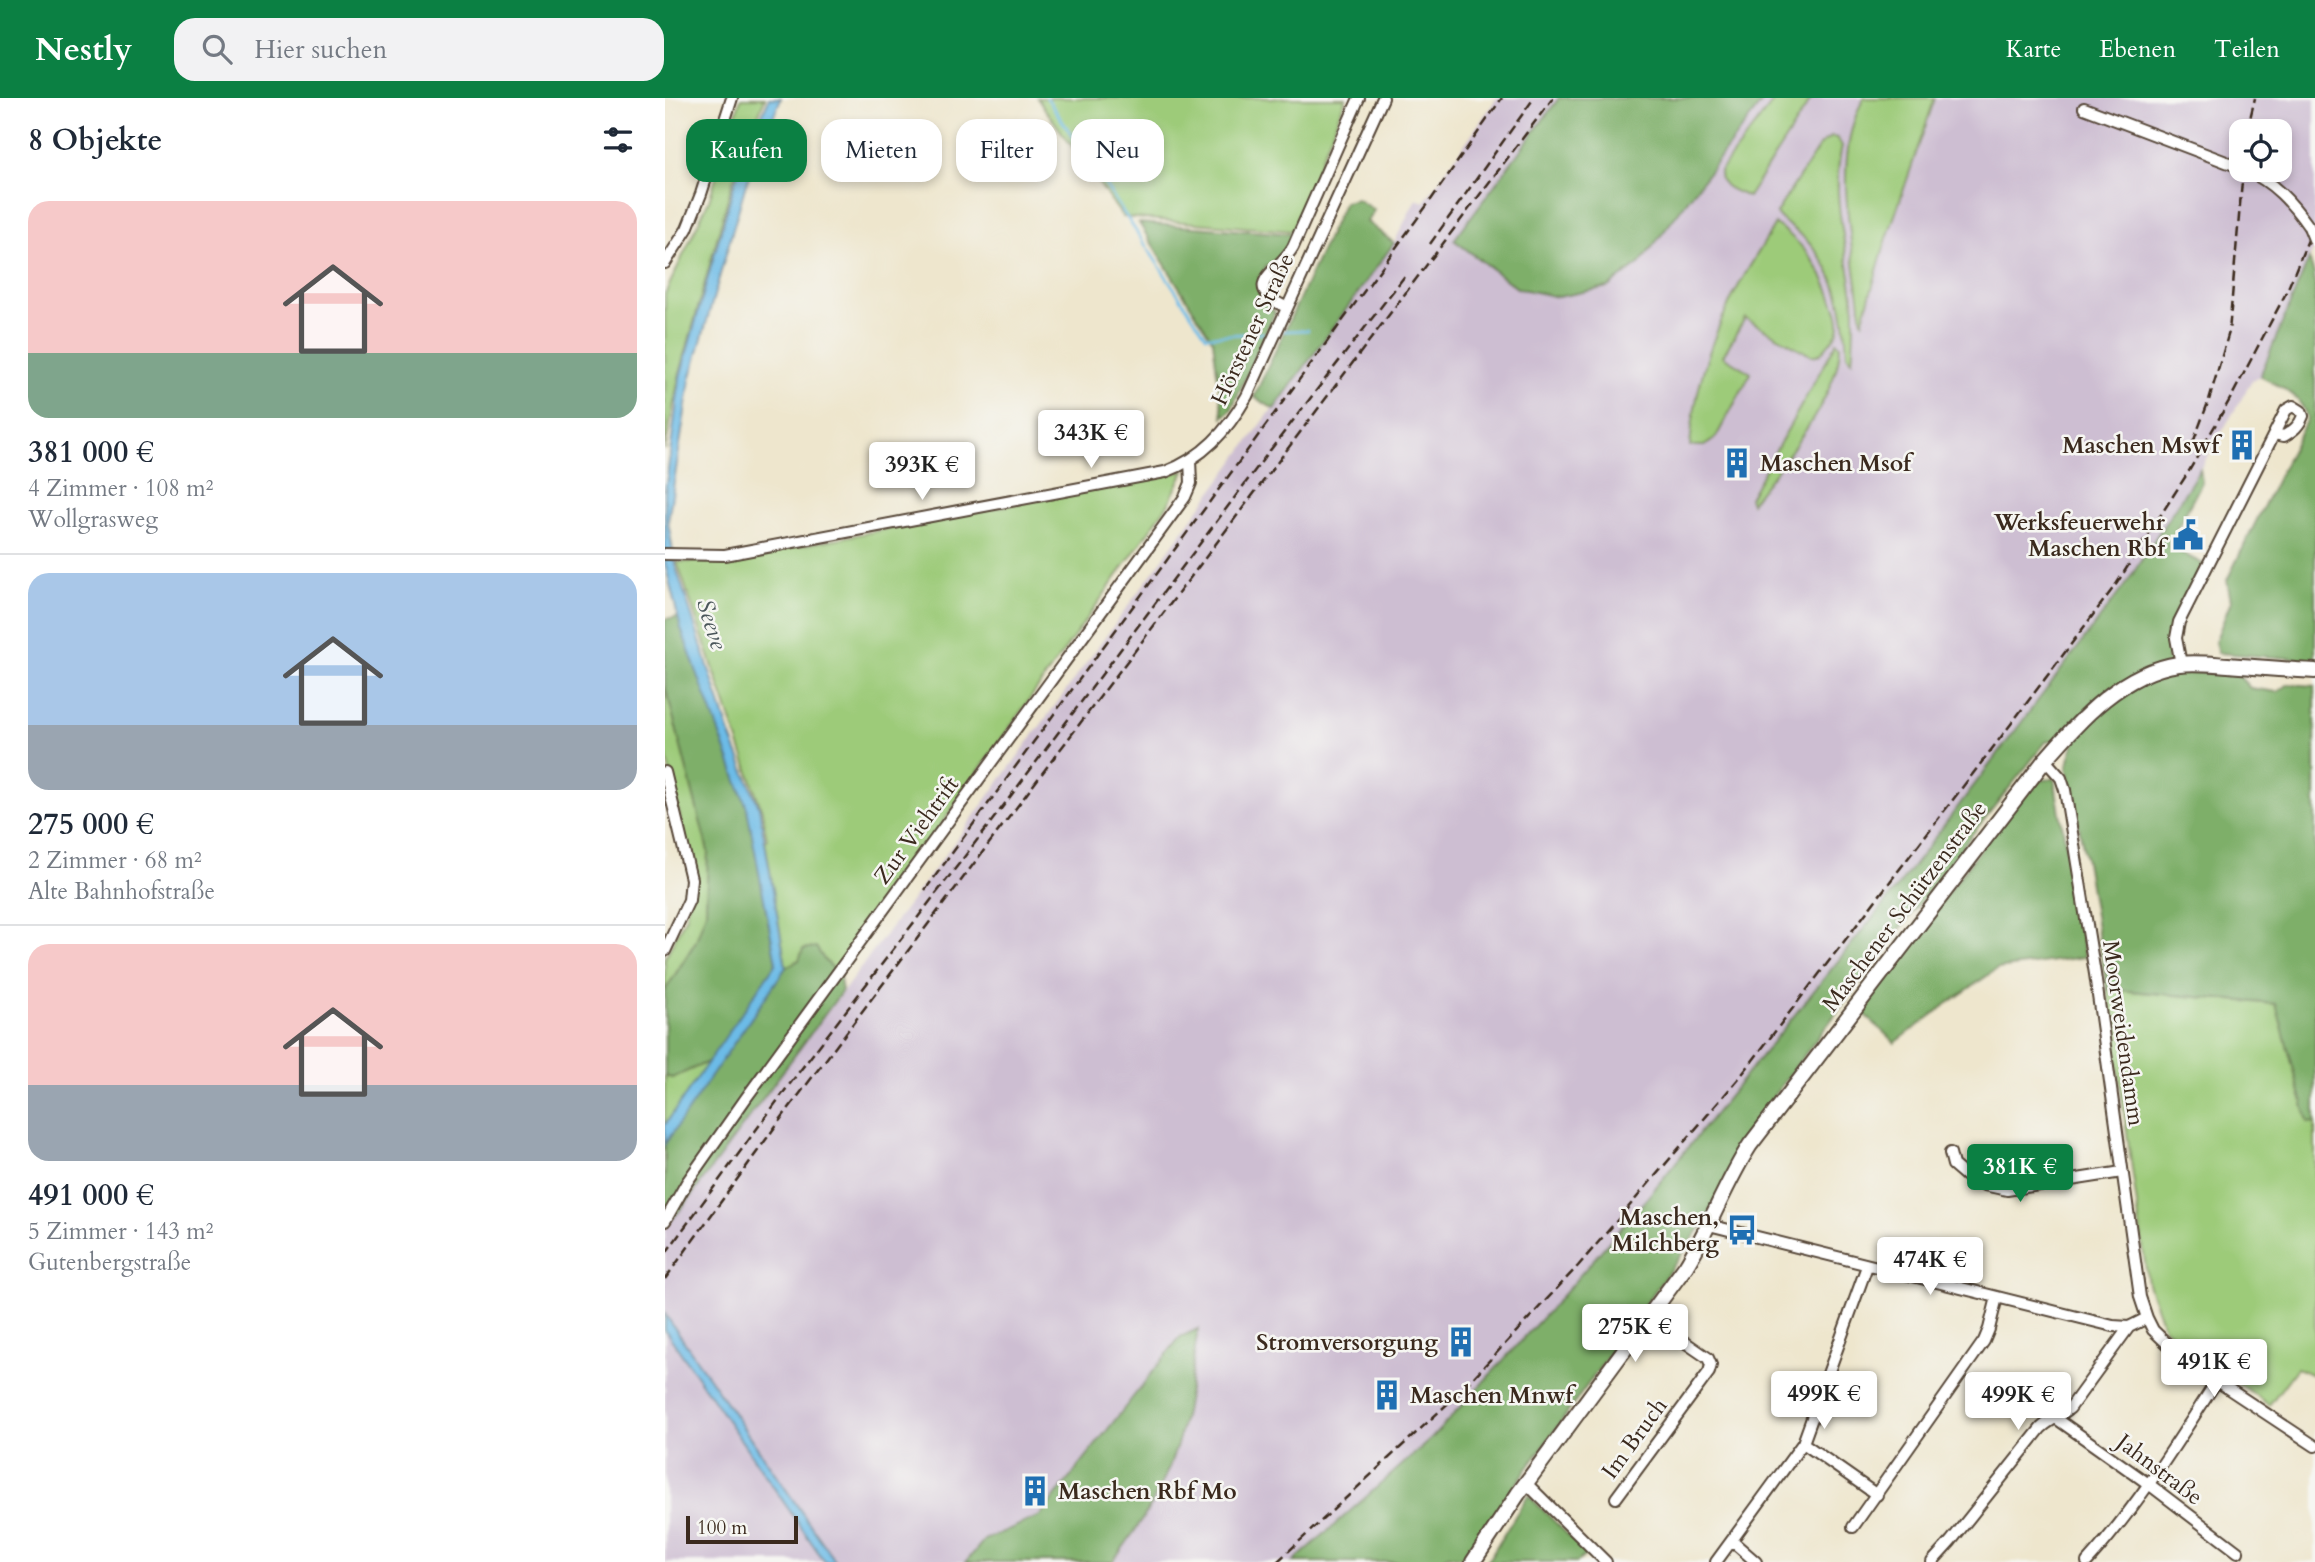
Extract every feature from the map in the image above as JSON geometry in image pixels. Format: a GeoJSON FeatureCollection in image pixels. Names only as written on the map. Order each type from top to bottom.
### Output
{"type":"FeatureCollection","features":[{"type":"Feature","properties":{"kind":"main road","name":"Maschener Schützenstraße"},"geometry":{"type":"LineString","coordinates":[[1473,1562],[1526,1483],[1686,1266],[1749,1145],[2045,760],[2085,716],[2122,687],[2153,671],[2181,664],[2315,671]]}},
{"type":"Feature","properties":{"kind":"street"},"geometry":{"type":"LineString","coordinates":[[665,263],[687,229],[732,98]]}},
{"type":"Feature","properties":{"kind":"street"},"geometry":{"type":"LineString","coordinates":[[1286,307],[1266,296],[1264,279],[1287,257],[1293,247],[1359,98]]}},
{"type":"Feature","properties":{"kind":"street","name":"Hörstener Straße"},"geometry":{"type":"LineString","coordinates":[[671,554],[739,553],[1165,472],[1190,460],[1220,436],[1235,418],[1247,396],[1383,98]]}},
{"type":"Feature","properties":{"kind":"street"},"geometry":{"type":"LineString","coordinates":[[2084,108],[2229,164]]}},
{"type":"Feature","properties":{"kind":"street"},"geometry":{"type":"LineString","coordinates":[[2267,182],[2294,206],[2309,227],[2315,242]]}},
{"type":"Feature","properties":{"kind":"street"},"geometry":{"type":"LineString","coordinates":[[2181,664],[2176,638],[2179,622],[2274,434]]}},
{"type":"Feature","properties":{"kind":"street","name":"Zur Viehtrift"},"geometry":{"type":"LineString","coordinates":[[665,1221],[687,1182],[745,1098],[1185,497],[1191,482],[1190,460]]}},
{"type":"Feature","properties":{"kind":"street","name":"Moorweidendamm"},"geometry":{"type":"LineString","coordinates":[[2045,760],[2061,778],[2065,790],[2095,974],[2140,1297],[2147,1318]]}},
{"type":"Feature","properties":{"kind":"street"},"geometry":{"type":"LineString","coordinates":[[665,772],[691,880],[689,900],[671,928],[665,951]]}},
{"type":"Feature","properties":{"kind":"street"},"geometry":{"type":"LineString","coordinates":[[1950,1153],[1953,1165],[1967,1177],[1984,1185],[2007,1190],[2122,1172]]}},
{"type":"Feature","properties":{"kind":"street"},"geometry":{"type":"LineString","coordinates":[[665,1210],[676,1203]]}},
{"type":"Feature","properties":{"kind":"street"},"geometry":{"type":"LineString","coordinates":[[1709,1225],[2113,1326],[2129,1327]]}},
{"type":"Feature","properties":{"kind":"street"},"geometry":{"type":"LineString","coordinates":[[1716,1562],[1803,1443],[1867,1266]]}},
{"type":"Feature","properties":{"kind":"street"},"geometry":{"type":"LineString","coordinates":[[1853,1527],[1984,1341],[1997,1297]]}},
{"type":"Feature","properties":{"kind":"street","name":"Im Bruch"},"geometry":{"type":"LineString","coordinates":[[1616,1498],[1709,1372],[1711,1365],[1708,1358],[1648,1317]]}},
{"type":"Feature","properties":{"kind":"street"},"geometry":{"type":"LineString","coordinates":[[1932,1562],[2041,1428],[2070,1408],[2129,1327],[2147,1318],[2153,1330],[2182,1358],[2315,1446]]}},
{"type":"Feature","properties":{"kind":"street"},"geometry":{"type":"LineString","coordinates":[[2087,1562],[2150,1485],[2216,1382]]}},
{"type":"Feature","properties":{"kind":"street","name":"Jahnstraße"},"geometry":{"type":"LineString","coordinates":[[2057,1419],[2238,1552]]}},
{"type":"Feature","properties":{"kind":"street"},"geometry":{"type":"LineString","coordinates":[[1803,1443],[1877,1495]]}},
{"type":"Feature","properties":{"kind":"street"},"geometry":{"type":"LineString","coordinates":[[1526,1483],[1606,1562]]}},
{"type":"Feature","properties":{"kind":"street"},"geometry":{"type":"LineString","coordinates":[[1732,1541],[1756,1562]]}},
{"type":"Feature","properties":{"kind":"shaded area"},"geometry":{"type":"Polygon","coordinates":[[[1497,98],[1559,98],[1546,117],[1640,263],[1765,98],[2315,98],[2315,244],[2260,376],[2252,381],[2200,469],[2202,482],[2168,546],[2176,620],[2167,659],[2180,671],[2078,733],[2046,742],[1966,842],[1753,1123],[1706,1220],[1463,1558],[1448,1555],[1437,1562],[665,1562],[665,1230],[980,808],[1394,243],[1416,199],[1424,202],[1497,98]]]}},
{"type":"Feature","properties":{"kind":"green space"},"geometry":{"type":"Polygon","coordinates":[[[741,98],[765,98],[757,119],[734,119],[741,98]]]}},
{"type":"Feature","properties":{"kind":"green space"},"geometry":{"type":"Polygon","coordinates":[[[1037,98],[1346,98],[1292,231],[1123,217],[1098,182],[1164,182],[1164,119],[1071,119],[1071,145],[1057,126],[1057,119],[1052,119],[1037,98]]]}},
{"type":"Feature","properties":{"kind":"green space"},"geometry":{"type":"Polygon","coordinates":[[[1559,98],[1765,98],[1640,263],[1608,287],[1558,297],[1517,288],[1454,240],[1559,98]]]}},
{"type":"Feature","properties":{"kind":"green space"},"geometry":{"type":"Polygon","coordinates":[[[1776,98],[1812,98],[1748,197],[1725,185],[1720,171],[1776,98]]]}},
{"type":"Feature","properties":{"kind":"green space"},"geometry":{"type":"Polygon","coordinates":[[[1864,98],[1935,98],[1883,250],[1862,323],[1847,209],[1846,179],[1853,123],[1864,98]]]}},
{"type":"Feature","properties":{"kind":"green space"},"geometry":{"type":"Polygon","coordinates":[[[1831,137],[1837,138],[1842,146],[1838,183],[1853,296],[1852,361],[1847,354],[1842,308],[1833,280],[1818,254],[1776,213],[1820,145],[1831,137]]]}},
{"type":"Feature","properties":{"kind":"green space"},"geometry":{"type":"Polygon","coordinates":[[[715,182],[732,182],[679,377],[665,450],[665,294],[709,200],[715,182]]]}},
{"type":"Feature","properties":{"kind":"green space"},"geometry":{"type":"Polygon","coordinates":[[[1357,199],[1374,210],[1367,222],[1394,243],[1274,409],[1254,397],[1344,202],[1357,199]]]}},
{"type":"Feature","properties":{"kind":"green space"},"geometry":{"type":"Polygon","coordinates":[[[1139,223],[1292,234],[1285,252],[1266,267],[1258,283],[1260,298],[1275,312],[1231,410],[1223,417],[1213,341],[1139,223]]]}},
{"type":"Feature","properties":{"kind":"green space"},"geometry":{"type":"Polygon","coordinates":[[[1775,224],[1803,248],[1829,289],[1839,321],[1837,333],[1820,354],[1812,356],[1745,318],[1723,356],[1751,373],[1715,439],[1704,446],[1690,446],[1703,371],[1715,335],[1736,290],[1775,224]]]}},
{"type":"Feature","properties":{"kind":"green space"},"geometry":{"type":"Polygon","coordinates":[[[2309,259],[2315,287],[2315,660],[2218,653],[2215,642],[2231,601],[2227,580],[2307,419],[2295,397],[2260,376],[2309,259]]]}},
{"type":"Feature","properties":{"kind":"green space"},"geometry":{"type":"Polygon","coordinates":[[[1837,342],[1840,345],[1837,365],[1820,407],[1793,449],[1751,503],[1749,498],[1837,342]]]}},
{"type":"Feature","properties":{"kind":"green space"},"geometry":{"type":"Polygon","coordinates":[[[2200,469],[2202,482],[2168,546],[2203,564],[2176,620],[2167,659],[2180,671],[2238,675],[2250,688],[2277,692],[2289,684],[2315,686],[2315,1123],[2308,1122],[2276,1004],[2107,989],[2067,767],[2077,734],[2046,742],[1966,842],[1753,1123],[1706,1220],[1463,1558],[1448,1555],[1437,1562],[1293,1562],[1431,1439],[1648,1197],[1896,889],[2128,581],[2200,469]]]}},
{"type":"Feature","properties":{"kind":"green space"},"geometry":{"type":"Polygon","coordinates":[[[1184,471],[1169,503],[960,797],[839,973],[825,961],[799,960],[786,967],[762,811],[677,562],[723,561],[1184,471]]]}},
{"type":"Feature","properties":{"kind":"green space"},"geometry":{"type":"Polygon","coordinates":[[[678,617],[747,808],[776,963],[710,1061],[672,1078],[665,1076],[665,991],[696,941],[706,912],[708,851],[665,685],[665,619],[678,617]]]}},
{"type":"Feature","properties":{"kind":"green space"},"geometry":{"type":"Polygon","coordinates":[[[665,685],[708,851],[706,912],[696,941],[665,991],[665,958],[686,916],[692,871],[665,750],[665,685]]]}},
{"type":"Feature","properties":{"kind":"green space"},"geometry":{"type":"Polygon","coordinates":[[[2054,778],[2085,957],[1997,969],[1895,1043],[1860,1010],[2030,783],[2054,778]]]}},
{"type":"Feature","properties":{"kind":"green space"},"geometry":{"type":"Polygon","coordinates":[[[816,947],[825,961],[839,973],[842,991],[686,1203],[670,1222],[665,1221],[665,1143],[786,967],[799,960],[803,949],[816,947]]]}},
{"type":"Feature","properties":{"kind":"green space"},"geometry":{"type":"Polygon","coordinates":[[[2107,989],[2276,1004],[2308,1122],[2315,1123],[2315,1376],[2297,1368],[2269,1405],[2164,1328],[2148,1284],[2107,989]]]}},
{"type":"Feature","properties":{"kind":"green space"},"geometry":{"type":"Polygon","coordinates":[[[710,1061],[665,1125],[665,1076],[672,1078],[710,1061]]]}},
{"type":"Feature","properties":{"kind":"green space"},"geometry":{"type":"Polygon","coordinates":[[[1198,1329],[1184,1416],[1172,1461],[1150,1506],[1112,1562],[966,1562],[984,1540],[1040,1516],[1180,1337],[1198,1329]]]}},
{"type":"Feature","properties":{"kind":"green space"},"geometry":{"type":"Polygon","coordinates":[[[1528,1495],[1587,1554],[1577,1562],[1487,1562],[1528,1495]]]}},
{"type":"Feature","properties":{"kind":"water"},"geometry":{"type":"Polygon","coordinates":[[[769,98],[781,98],[773,119],[760,119],[769,98]]]}},
{"type":"Feature","properties":{"kind":"water"},"geometry":{"type":"Polygon","coordinates":[[[735,182],[747,182],[690,380],[668,521],[675,564],[730,734],[759,807],[786,967],[665,1144],[665,1125],[776,963],[747,808],[681,629],[665,564],[665,492],[680,377],[735,182]]]}},
{"type":"Feature","properties":{"kind":"water"},"geometry":{"type":"Polygon","coordinates":[[[665,1314],[836,1562],[825,1562],[665,1330],[665,1314]]]}},
{"type":"Feature","properties":{"kind":"waterway"},"geometry":{"type":"LineString","coordinates":[[1047,98],[1206,336],[1263,333]]}},
{"type":"Feature","properties":{"kind":"waterway"},"geometry":{"type":"LineString","coordinates":[[1284,331],[1308,330]]}},
{"type":"Feature","properties":{"kind":"railway"},"geometry":{"type":"LineString","coordinates":[[925,890],[1428,204],[1502,98]]}},
{"type":"Feature","properties":{"kind":"railway"},"geometry":{"type":"LineString","coordinates":[[1430,244],[1534,98]]}},
{"type":"Feature","properties":{"kind":"railway"},"geometry":{"type":"LineString","coordinates":[[665,1279],[783,1116],[1553,98]]}},
{"type":"Feature","properties":{"kind":"railway"},"geometry":{"type":"LineString","coordinates":[[2250,119],[2255,98]]}},
{"type":"Feature","properties":{"kind":"railway"},"geometry":{"type":"LineString","coordinates":[[2188,456],[2209,400],[2229,332],[2242,182]]}},
{"type":"Feature","properties":{"kind":"railway"},"geometry":{"type":"LineString","coordinates":[[1277,1562],[1457,1395],[1578,1266],[1740,1077],[2117,583],[2189,471],[2233,394],[2286,293],[2315,223]]}},
{"type":"Feature","properties":{"kind":"railway"},"geometry":{"type":"LineString","coordinates":[[665,1254],[789,1085],[1404,277]]}},
{"type":"Feature","properties":{"kind":"place","name":"Maschen Mswf"},"geometry":{"type":"Point","coordinates":[2242,445]}},
{"type":"Feature","properties":{"kind":"place","name":"Maschen Msof"},"geometry":{"type":"Point","coordinates":[1737,463]}},
{"type":"Feature","properties":{"kind":"place","name":"Werksfeuerwehr Maschen Rbf"},"geometry":{"type":"Point","coordinates":[2188,535]}},
{"type":"Feature","properties":{"kind":"place","name":"Maschen, Milchberg"},"geometry":{"type":"Point","coordinates":[1742,1230]}},
{"type":"Feature","properties":{"kind":"place","name":"Stromversorgung"},"geometry":{"type":"Point","coordinates":[1461,1342]}},
{"type":"Feature","properties":{"kind":"place","name":"Maschen Mnwf"},"geometry":{"type":"Point","coordinates":[1387,1395]}},
{"type":"Feature","properties":{"kind":"place","name":"Maschen Rbf Mo"},"geometry":{"type":"Point","coordinates":[1035,1491]}},
{"type":"Feature","properties":{"kind":"water label","name":"Seeve"},"geometry":{"type":"Point","coordinates":[712,624]}}]}
